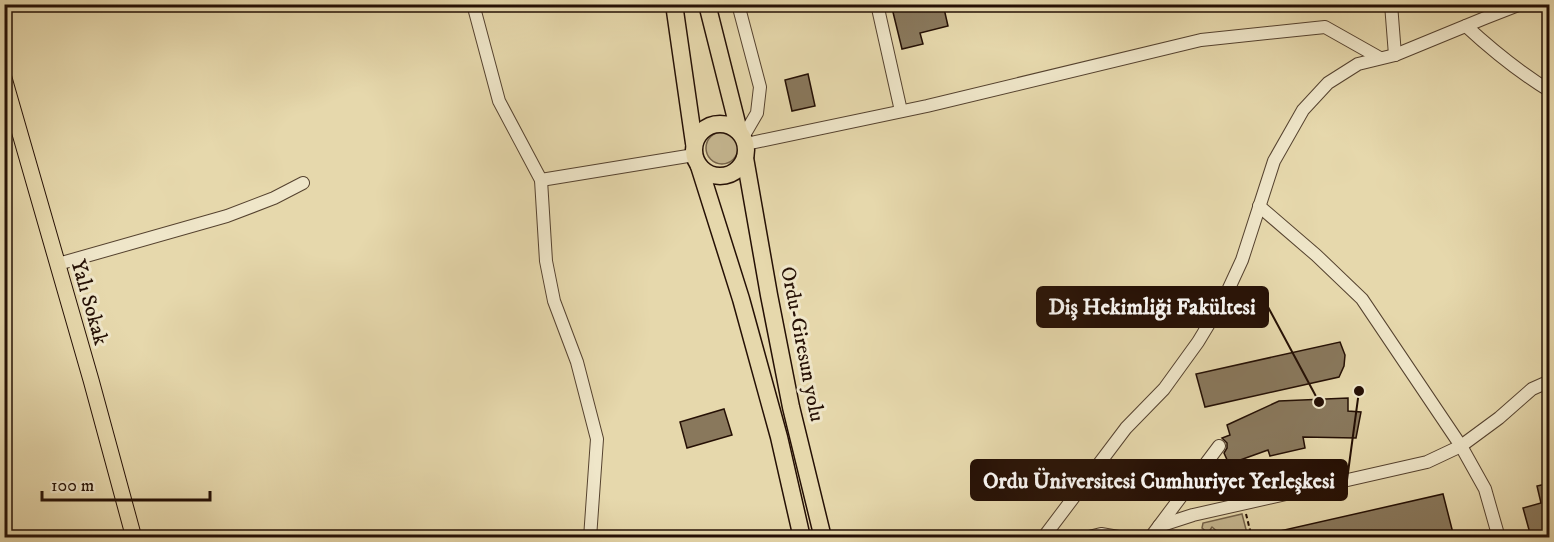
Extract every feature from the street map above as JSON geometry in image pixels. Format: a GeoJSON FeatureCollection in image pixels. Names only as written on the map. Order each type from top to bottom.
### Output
{"type":"FeatureCollection","features":[{"type":"Feature","properties":{"kind":"highway","name":"Ordu-Giresun yolu"},"geometry":{"type":"LineString","coordinates":[[674,4],[696,155],[741,299],[770,403],[802,537]]}},
{"type":"Feature","properties":{"kind":"highway","name":"Ordu-Giresun yolu"},"geometry":{"type":"LineString","coordinates":[[707,4],[744,143],[769,295],[791,407],[823,537]]}},
{"type":"Feature","properties":{"kind":"highway"},"geometry":{"type":"LineString","coordinates":[[723,123],[732,126],[744,143],[742,165],[729,175],[712,175],[705,171],[696,155],[698,135],[713,124],[723,123]]}},
{"type":"Feature","properties":{"kind":"main road","name":"Yalı Sokak"},"geometry":{"type":"LineString","coordinates":[[4,78],[134,537]]}},
{"type":"Feature","properties":{"kind":"street"},"geometry":{"type":"LineString","coordinates":[[473,4],[499,101],[541,180],[546,261],[554,301],[577,362],[597,439],[590,537]]}},
{"type":"Feature","properties":{"kind":"street"},"geometry":{"type":"LineString","coordinates":[[738,4],[760,87],[757,113],[744,143]]}},
{"type":"Feature","properties":{"kind":"street"},"geometry":{"type":"LineString","coordinates":[[877,4],[901,111]]}},
{"type":"Feature","properties":{"kind":"street"},"geometry":{"type":"LineString","coordinates":[[1391,4],[1395,55]]}},
{"type":"Feature","properties":{"kind":"street"},"geometry":{"type":"LineString","coordinates":[[1043,537],[1126,428],[1164,388],[1198,342],[1224,298],[1242,260],[1274,160],[1303,110],[1328,83],[1358,64],[1395,55],[1521,4]]}},
{"type":"Feature","properties":{"kind":"street"},"geometry":{"type":"LineString","coordinates":[[1466,26],[1522,74],[1550,91]]}},
{"type":"Feature","properties":{"kind":"street"},"geometry":{"type":"LineString","coordinates":[[744,143],[901,111],[1201,40],[1325,27],[1380,58]]}},
{"type":"Feature","properties":{"kind":"street"},"geometry":{"type":"LineString","coordinates":[[541,180],[696,155]]}},
{"type":"Feature","properties":{"kind":"street"},"geometry":{"type":"LineString","coordinates":[[58,264],[227,216],[274,198],[303,183]]}},
{"type":"Feature","properties":{"kind":"street"},"geometry":{"type":"LineString","coordinates":[[1259,207],[1316,255],[1362,299],[1461,446],[1485,489],[1499,537]]}},
{"type":"Feature","properties":{"kind":"street"},"geometry":{"type":"LineString","coordinates":[[1159,526],[1193,515],[1427,462],[1461,446],[1499,418],[1532,389],[1550,381]]}},
{"type":"Feature","properties":{"kind":"street"},"geometry":{"type":"LineString","coordinates":[[1150,537],[1219,446]]}},
{"type":"Feature","properties":{"kind":"street"},"geometry":{"type":"LineString","coordinates":[[1085,537],[1101,534],[1124,537]]}},
{"type":"Feature","properties":{"kind":"path"},"geometry":{"type":"LineString","coordinates":[[1244,503],[1252,537]]}},
{"type":"Feature","properties":{"kind":"shaded area"},"geometry":{"type":"Polygon","coordinates":[[[722,132],[733,137],[738,148],[733,159],[722,164],[711,159],[706,148],[711,137],[722,132]]]}},
{"type":"Feature","properties":{"kind":"shaded area"},"geometry":{"type":"Polygon","coordinates":[[[1242,514],[1248,537],[1224,537],[1212,527],[1208,533],[1202,528],[1203,523],[1242,514]]]}},
{"type":"Feature","properties":{"kind":"building"},"geometry":{"type":"Polygon","coordinates":[[[891,4],[943,4],[948,26],[920,33],[923,44],[902,49],[891,4]]]}},
{"type":"Feature","properties":{"kind":"building"},"geometry":{"type":"Polygon","coordinates":[[[808,74],[815,106],[792,111],[785,80],[808,74]]]}},
{"type":"Feature","properties":{"kind":"building"},"geometry":{"type":"Polygon","coordinates":[[[1340,342],[1345,355],[1344,366],[1339,377],[1205,407],[1196,374],[1340,342]]]}},
{"type":"Feature","properties":{"kind":"building"},"geometry":{"type":"Polygon","coordinates":[[[1348,398],[1348,411],[1361,412],[1356,438],[1303,437],[1305,448],[1270,456],[1268,450],[1229,464],[1224,453],[1227,443],[1222,438],[1230,435],[1227,425],[1279,401],[1348,398]]]}},
{"type":"Feature","properties":{"kind":"building"},"geometry":{"type":"Polygon","coordinates":[[[724,409],[732,435],[687,448],[680,422],[724,409]]]}},
{"type":"Feature","properties":{"kind":"building"},"geometry":{"type":"Polygon","coordinates":[[[1550,483],[1550,537],[1531,537],[1523,508],[1541,503],[1537,486],[1550,483]]]}},
{"type":"Feature","properties":{"kind":"building"},"geometry":{"type":"Polygon","coordinates":[[[1443,494],[1454,537],[1267,537],[1267,534],[1443,494]]]}},
{"type":"Feature","properties":{"kind":"place","name":"Ordu Üniversitesi Cumhuriyet Yerleşkesi"},"geometry":{"type":"Point","coordinates":[1359,391]}},
{"type":"Feature","properties":{"kind":"place","name":"Diş Hekimliği Fakültesi"},"geometry":{"type":"Point","coordinates":[1319,402]}}]}
